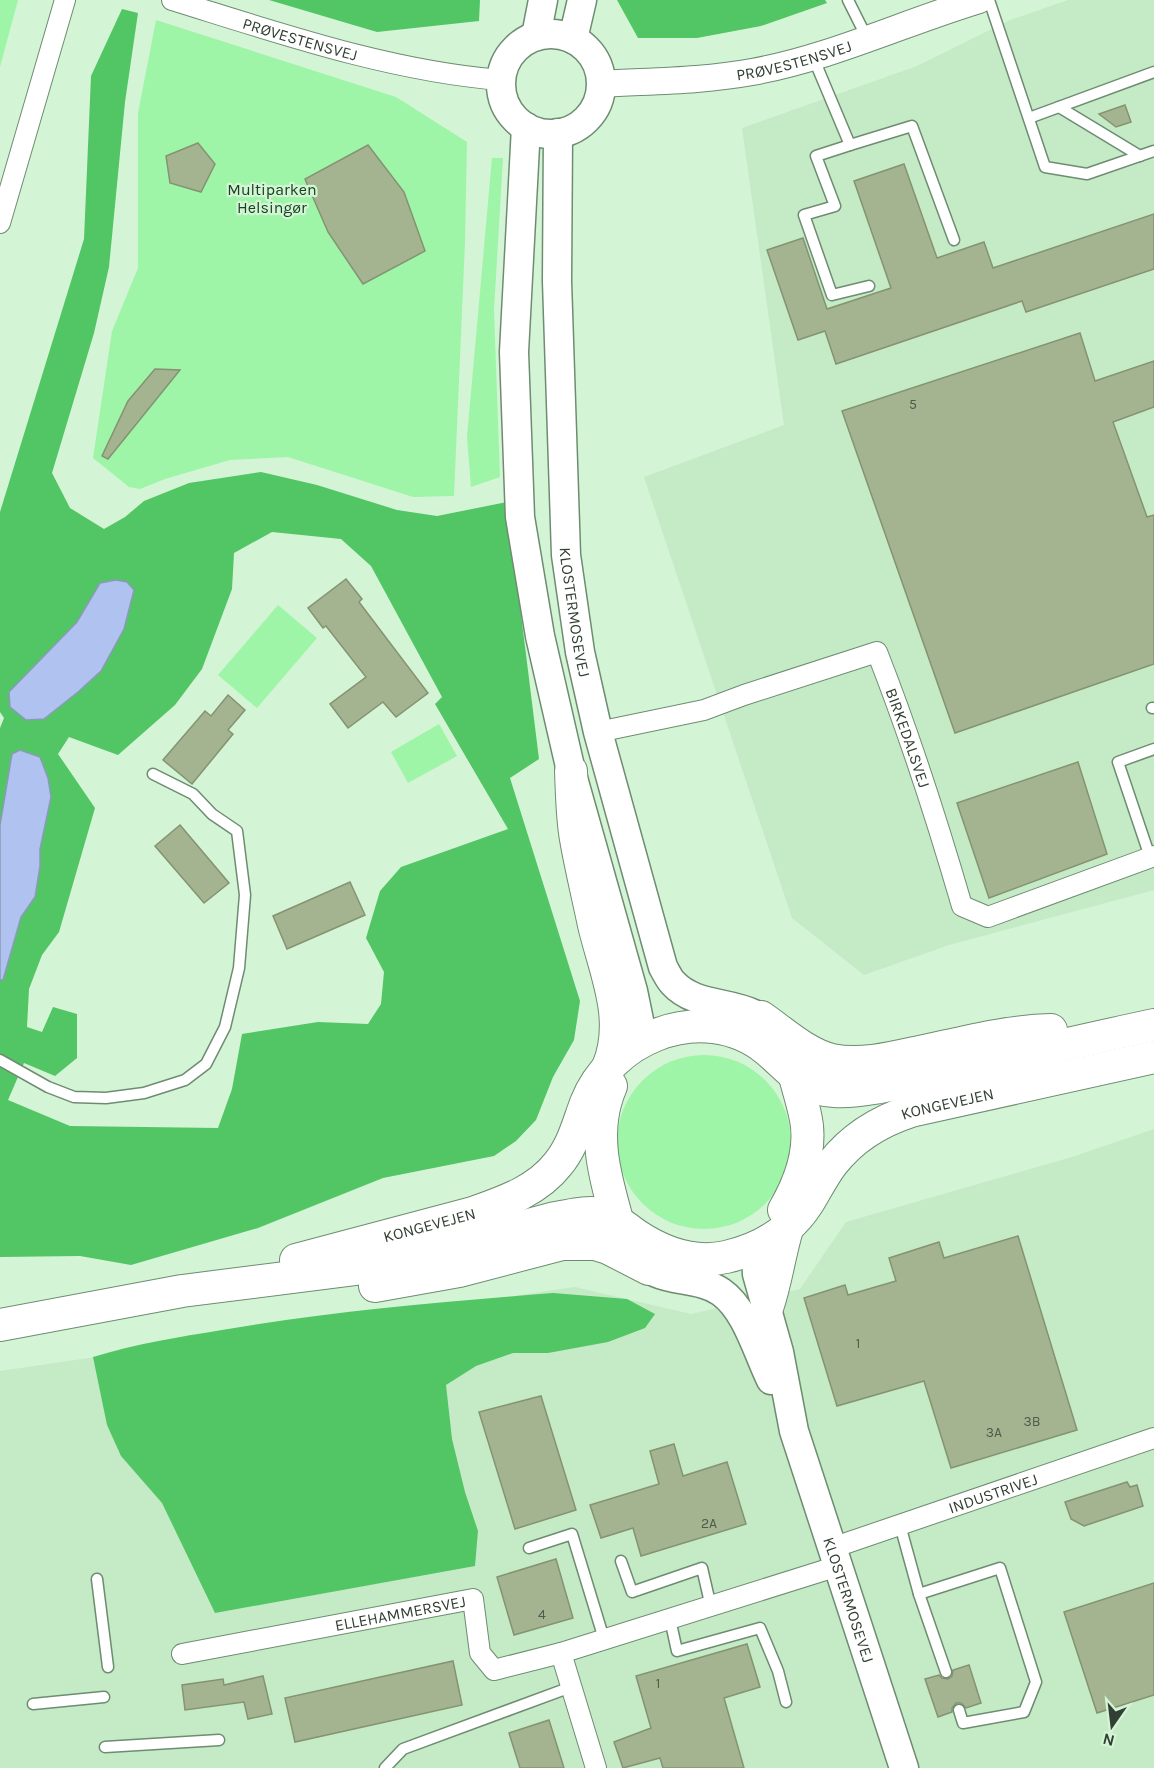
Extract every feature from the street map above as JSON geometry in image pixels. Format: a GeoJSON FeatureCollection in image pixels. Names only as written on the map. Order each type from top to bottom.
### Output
{"type":"FeatureCollection","features":[{"type":"Feature","properties":{"kind":"main road"},"geometry":{"type":"LineString","coordinates":[[536,36],[543,0]]}},
{"type":"Feature","properties":{"kind":"main road"},"geometry":{"type":"LineString","coordinates":[[573,39],[582,0]]}},
{"type":"Feature","properties":{"kind":"main road"},"geometry":{"type":"LineString","coordinates":[[555,34],[573,39],[585,46],[594,57],[600,70],[602,84],[599,98],[589,116],[572,129],[558,133],[542,133],[526,127],[507,107],[502,94],[501,80],[504,66],[522,42],[536,36],[555,34]]}},
{"type":"Feature","properties":{"kind":"main road"},"geometry":{"type":"LineString","coordinates":[[526,127],[514,352],[520,517],[540,636],[571,771],[633,991],[640,1025],[639,1043],[610,1089],[601,1122],[602,1158],[607,1186],[618,1223],[637,1257],[649,1269]]}},
{"type":"Feature","properties":{"kind":"main road","name":"KLOSTERMOSEVEJ"},"geometry":{"type":"LineString","coordinates":[[558,133],[557,281],[566,555],[580,652],[598,732],[663,967],[672,983],[697,998],[747,1010],[761,1017]]}},
{"type":"Feature","properties":{"kind":"main road"},"geometry":{"type":"LineString","coordinates":[[571,771],[576,838],[594,925],[614,997],[617,1036],[608,1067]]}},
{"type":"Feature","properties":{"kind":"main road"},"geometry":{"type":"LineString","coordinates":[[761,1017],[822,1057],[857,1062],[881,1060],[990,1037],[1046,1030],[1148,1026]]}},
{"type":"Feature","properties":{"kind":"main road"},"geometry":{"type":"LineString","coordinates":[[761,1017],[774,1032],[795,1076],[807,1124],[804,1161],[793,1195],[774,1237],[780,1253],[776,1283],[767,1308]]}},
{"type":"Feature","properties":{"kind":"main road","name":"KONGEVEJEN"},"geometry":{"type":"LineString","coordinates":[[182,1291],[473,1213],[514,1197],[545,1178],[566,1154],[590,1093],[608,1067],[639,1043],[656,1035],[682,1028],[711,1026],[737,1032],[759,1044],[795,1076],[815,1089],[837,1092],[889,1085],[1148,1026]]}},
{"type":"Feature","properties":{"kind":"main road","name":"KONGEVEJEN"},"geometry":{"type":"LineString","coordinates":[[0,1325],[182,1291],[372,1267],[555,1218],[578,1214],[598,1214],[618,1223],[672,1255],[687,1258],[724,1257],[774,1237],[807,1204],[829,1168],[843,1152],[865,1133],[893,1117],[1154,1057]]}},
{"type":"Feature","properties":{"kind":"main road"},"geometry":{"type":"LineString","coordinates":[[182,1291],[359,1289],[459,1271],[548,1246],[574,1243],[595,1244],[608,1248],[649,1269]]}},
{"type":"Feature","properties":{"kind":"main road","name":"KLOSTERMOSEVEJ"},"geometry":{"type":"LineString","coordinates":[[649,1269],[670,1278],[712,1287],[723,1293],[739,1313],[756,1346],[794,1431],[904,1768]]}},
{"type":"Feature","properties":{"kind":"main road","name":"KLOSTERMOSEVEJ"},"geometry":{"type":"LineString","coordinates":[[767,1308],[779,1352],[794,1431]]}},
{"type":"Feature","properties":{"kind":"street"},"geometry":{"type":"LineString","coordinates":[[0,223],[65,0]]}},
{"type":"Feature","properties":{"kind":"street","name":"PRØVESTENSVEJ"},"geometry":{"type":"LineString","coordinates":[[172,0],[249,24],[418,70],[501,80]]}},
{"type":"Feature","properties":{"kind":"street","name":"PRØVESTENSVEJ"},"geometry":{"type":"LineString","coordinates":[[602,84],[752,72],[813,57],[967,2]]}},
{"type":"Feature","properties":{"kind":"street","name":"BIRKEDALSVEJ"},"geometry":{"type":"LineString","coordinates":[[598,732],[704,710],[877,652],[903,719],[962,906],[988,917],[1152,856]]}},
{"type":"Feature","properties":{"kind":"street","name":"INDUSTRIVEJ"},"geometry":{"type":"LineString","coordinates":[[835,1557],[900,1525],[1154,1438]]}},
{"type":"Feature","properties":{"kind":"street","name":"ELLEHAMMERSVEJ"},"geometry":{"type":"LineString","coordinates":[[182,1654],[473,1599],[480,1653],[494,1670],[561,1653],[711,1607],[835,1557]]}},
{"type":"Feature","properties":{"kind":"street"},"geometry":{"type":"LineString","coordinates":[[561,1653],[596,1768]]}},
{"type":"Feature","properties":{"kind":"lane"},"geometry":{"type":"LineString","coordinates":[[848,0],[867,39]]}},
{"type":"Feature","properties":{"kind":"lane"},"geometry":{"type":"LineString","coordinates":[[989,0],[1045,167],[1087,174],[1154,151]]}},
{"type":"Feature","properties":{"kind":"lane"},"geometry":{"type":"LineString","coordinates":[[813,57],[850,145]]}},
{"type":"Feature","properties":{"kind":"lane"},"geometry":{"type":"LineString","coordinates":[[1029,118],[1152,75]]}},
{"type":"Feature","properties":{"kind":"lane"},"geometry":{"type":"LineString","coordinates":[[1059,107],[1140,156]]}},
{"type":"Feature","properties":{"kind":"lane"},"geometry":{"type":"LineString","coordinates":[[869,286],[832,295],[804,215],[835,206],[816,156],[912,126],[954,240]]}},
{"type":"Feature","properties":{"kind":"lane"},"geometry":{"type":"LineString","coordinates":[[1152,856],[1118,762],[1154,748]]}},
{"type":"Feature","properties":{"kind":"lane"},"geometry":{"type":"LineString","coordinates":[[0,1060],[48,1087],[74,1097],[95,1098],[144,1093],[185,1080],[206,1064],[225,1027],[238,968],[245,895],[237,831],[212,814],[193,794],[153,774]]}},
{"type":"Feature","properties":{"kind":"lane"},"geometry":{"type":"LineString","coordinates":[[900,1525],[919,1594],[946,1672]]}},
{"type":"Feature","properties":{"kind":"lane"},"geometry":{"type":"LineString","coordinates":[[528,1548],[572,1533],[604,1639]]}},
{"type":"Feature","properties":{"kind":"lane"},"geometry":{"type":"LineString","coordinates":[[621,1561],[632,1592],[702,1568],[711,1607]]}},
{"type":"Feature","properties":{"kind":"lane"},"geometry":{"type":"LineString","coordinates":[[919,1594],[1000,1568],[1036,1682],[1024,1712],[963,1724],[958,1710]]}},
{"type":"Feature","properties":{"kind":"lane"},"geometry":{"type":"LineString","coordinates":[[97,1579],[108,1667]]}},
{"type":"Feature","properties":{"kind":"lane"},"geometry":{"type":"LineString","coordinates":[[670,1619],[676,1651],[760,1628],[778,1671],[786,1702]]}},
{"type":"Feature","properties":{"kind":"lane"},"geometry":{"type":"LineString","coordinates":[[385,1768],[403,1749],[571,1687]]}},
{"type":"Feature","properties":{"kind":"lane"},"geometry":{"type":"LineString","coordinates":[[33,1704],[104,1697]]}},
{"type":"Feature","properties":{"kind":"lane"},"geometry":{"type":"LineString","coordinates":[[105,1747],[219,1740]]}},
{"type":"Feature","properties":{"kind":"shaded area"},"geometry":{"type":"Polygon","coordinates":[[[1068,0],[1154,0],[1154,890],[949,945],[864,975],[792,918],[644,477],[784,425],[742,128],[917,66],[1010,20],[1068,0]]]}},
{"type":"Feature","properties":{"kind":"shaded area"},"geometry":{"type":"Polygon","coordinates":[[[1154,1129],[1154,1768],[0,1768],[0,1371],[575,1287],[691,1314],[800,1289],[846,1222],[1072,1157],[1154,1129]]]}},
{"type":"Feature","properties":{"kind":"green space"},"geometry":{"type":"Polygon","coordinates":[[[0,0],[18,0],[0,67],[0,0]]]}},
{"type":"Feature","properties":{"kind":"green space"},"geometry":{"type":"Polygon","coordinates":[[[269,0],[480,0],[479,21],[377,32],[269,0]]]}},
{"type":"Feature","properties":{"kind":"green space"},"geometry":{"type":"Polygon","coordinates":[[[617,0],[825,0],[827,3],[761,26],[697,38],[638,38],[617,0]]]}},
{"type":"Feature","properties":{"kind":"green space"},"geometry":{"type":"Polygon","coordinates":[[[122,9],[138,13],[125,102],[109,267],[94,333],[52,473],[70,508],[104,529],[125,517],[144,501],[189,483],[261,472],[317,485],[397,510],[437,516],[507,502],[539,759],[510,778],[580,1001],[574,1040],[553,1077],[536,1120],[516,1141],[494,1156],[383,1178],[258,1228],[131,1265],[80,1256],[0,1257],[0,980],[3,980],[21,917],[35,897],[40,849],[51,797],[12,754],[0,825],[0,728],[4,718],[0,712],[0,512],[84,239],[91,76],[122,9]],[[272,532],[234,553],[232,589],[202,669],[175,705],[118,755],[69,737],[58,754],[95,808],[59,932],[42,955],[29,989],[27,1027],[42,1032],[53,1007],[77,1014],[77,1058],[55,1076],[24,1063],[8,1100],[70,1126],[218,1128],[232,1089],[242,1034],[318,1022],[368,1024],[381,1004],[384,972],[366,938],[380,891],[401,867],[508,829],[435,704],[442,697],[371,566],[341,539],[272,532]],[[100,583],[77,622],[9,692],[64,703],[101,671],[134,590],[100,583]]]}},
{"type":"Feature","properties":{"kind":"green space","name":"Multiparken Helsingør"},"geometry":{"type":"Polygon","coordinates":[[[156,20],[396,97],[467,142],[454,496],[413,497],[288,457],[230,460],[165,479],[140,489],[129,487],[93,458],[112,331],[138,268],[138,113],[156,20]]]}},
{"type":"Feature","properties":{"kind":"green space"},"geometry":{"type":"Polygon","coordinates":[[[492,158],[503,158],[494,310],[500,477],[471,487],[467,437],[492,158]]]}},
{"type":"Feature","properties":{"kind":"green space"},"geometry":{"type":"Polygon","coordinates":[[[278,605],[317,638],[257,708],[218,675],[278,605]]]}},
{"type":"Feature","properties":{"kind":"green space"},"geometry":{"type":"Polygon","coordinates":[[[439,724],[457,756],[408,783],[391,752],[439,724]]]}},
{"type":"Feature","properties":{"kind":"green space"},"geometry":{"type":"Polygon","coordinates":[[[704,1055],[737,1062],[752,1070],[765,1081],[776,1094],[784,1109],[791,1142],[784,1175],[776,1190],[765,1203],[752,1214],[737,1222],[704,1229],[671,1222],[656,1214],[643,1203],[632,1190],[624,1175],[617,1142],[624,1109],[632,1094],[643,1081],[656,1070],[671,1062],[704,1055]]]}},
{"type":"Feature","properties":{"kind":"green space"},"geometry":{"type":"Polygon","coordinates":[[[553,1293],[627,1299],[655,1314],[645,1328],[608,1342],[548,1353],[513,1353],[476,1366],[446,1385],[452,1439],[465,1492],[478,1531],[475,1566],[215,1613],[162,1503],[121,1456],[107,1425],[93,1357],[173,1338],[305,1317],[553,1293]]]}},
{"type":"Feature","properties":{"kind":"water"},"geometry":{"type":"Polygon","coordinates":[[[116,580],[127,582],[134,590],[124,629],[101,671],[44,719],[26,720],[10,707],[9,692],[77,622],[100,583],[116,580]]]}},
{"type":"Feature","properties":{"kind":"water"},"geometry":{"type":"Polygon","coordinates":[[[20,750],[40,757],[48,778],[51,797],[40,849],[35,897],[21,917],[3,980],[0,980],[0,825],[12,754],[20,750]]]}},
{"type":"Feature","properties":{"kind":"building"},"geometry":{"type":"Polygon","coordinates":[[[1125,105],[1131,122],[1116,127],[1099,114],[1125,105]]]}},
{"type":"Feature","properties":{"kind":"building"},"geometry":{"type":"Polygon","coordinates":[[[198,143],[215,164],[201,192],[170,183],[166,156],[198,143]]]}},
{"type":"Feature","properties":{"kind":"building"},"geometry":{"type":"Polygon","coordinates":[[[368,145],[404,192],[425,251],[363,284],[328,232],[305,179],[368,145]]]}},
{"type":"Feature","properties":{"kind":"building"},"geometry":{"type":"Polygon","coordinates":[[[904,164],[937,258],[984,242],[993,268],[1154,214],[1154,269],[1026,312],[1022,301],[836,364],[825,331],[798,340],[767,250],[803,238],[827,309],[891,288],[854,181],[904,164]]]}},
{"type":"Feature","properties":{"kind":"building"},"geometry":{"type":"Polygon","coordinates":[[[1080,333],[1095,381],[1154,361],[1154,407],[1113,422],[1147,517],[1154,515],[1154,664],[955,733],[842,411],[1080,333]]]}},
{"type":"Feature","properties":{"kind":"building"},"geometry":{"type":"Polygon","coordinates":[[[155,369],[180,370],[108,459],[102,456],[128,401],[155,369]]]}},
{"type":"Feature","properties":{"kind":"building"},"geometry":{"type":"Polygon","coordinates":[[[346,579],[362,599],[359,602],[428,693],[396,717],[383,702],[348,728],[330,704],[366,677],[326,626],[323,628],[308,608],[346,579]]]}},
{"type":"Feature","properties":{"kind":"building"},"geometry":{"type":"Polygon","coordinates":[[[228,695],[245,710],[228,730],[233,734],[192,784],[163,760],[205,711],[211,716],[228,695]]]}},
{"type":"Feature","properties":{"kind":"building"},"geometry":{"type":"Polygon","coordinates":[[[1078,762],[1107,854],[989,898],[957,803],[1078,762]]]}},
{"type":"Feature","properties":{"kind":"building"},"geometry":{"type":"Polygon","coordinates":[[[180,825],[229,883],[204,903],[155,846],[180,825]]]}},
{"type":"Feature","properties":{"kind":"building"},"geometry":{"type":"Polygon","coordinates":[[[350,882],[365,915],[287,949],[273,916],[350,882]]]}},
{"type":"Feature","properties":{"kind":"building"},"geometry":{"type":"Polygon","coordinates":[[[1018,1236],[1077,1430],[951,1468],[924,1381],[837,1406],[804,1298],[845,1285],[848,1295],[896,1281],[889,1258],[939,1242],[944,1258],[1018,1236]]]}},
{"type":"Feature","properties":{"kind":"building"},"geometry":{"type":"Polygon","coordinates":[[[541,1396],[576,1510],[515,1529],[479,1412],[541,1396]]]}},
{"type":"Feature","properties":{"kind":"building"},"geometry":{"type":"Polygon","coordinates":[[[674,1444],[683,1476],[727,1462],[746,1524],[641,1556],[633,1528],[601,1538],[590,1505],[659,1484],[650,1451],[674,1444]]]}},
{"type":"Feature","properties":{"kind":"building"},"geometry":{"type":"Polygon","coordinates":[[[1127,1482],[1130,1487],[1137,1485],[1143,1506],[1084,1526],[1071,1519],[1065,1502],[1127,1482]]]}},
{"type":"Feature","properties":{"kind":"building"},"geometry":{"type":"Polygon","coordinates":[[[556,1559],[573,1618],[514,1635],[497,1577],[556,1559]]]}},
{"type":"Feature","properties":{"kind":"building"},"geometry":{"type":"Polygon","coordinates":[[[1154,1583],[1154,1695],[1097,1713],[1064,1612],[1154,1583]]]}},
{"type":"Feature","properties":{"kind":"building"},"geometry":{"type":"Polygon","coordinates":[[[747,1644],[760,1687],[724,1698],[744,1768],[663,1768],[660,1758],[623,1768],[614,1742],[651,1728],[636,1676],[747,1644]]]}},
{"type":"Feature","properties":{"kind":"building"},"geometry":{"type":"Polygon","coordinates":[[[453,1661],[462,1705],[295,1742],[285,1698],[453,1661]]]}},
{"type":"Feature","properties":{"kind":"building"},"geometry":{"type":"Polygon","coordinates":[[[969,1665],[981,1703],[966,1708],[961,1703],[956,1703],[952,1712],[938,1717],[925,1679],[939,1675],[948,1679],[952,1676],[953,1670],[969,1665]]]}},
{"type":"Feature","properties":{"kind":"building"},"geometry":{"type":"Polygon","coordinates":[[[263,1676],[272,1714],[248,1719],[244,1702],[185,1710],[182,1685],[223,1679],[224,1685],[263,1676]]]}},
{"type":"Feature","properties":{"kind":"building"},"geometry":{"type":"Polygon","coordinates":[[[549,1720],[564,1768],[520,1768],[509,1733],[549,1720]]]}}]}
